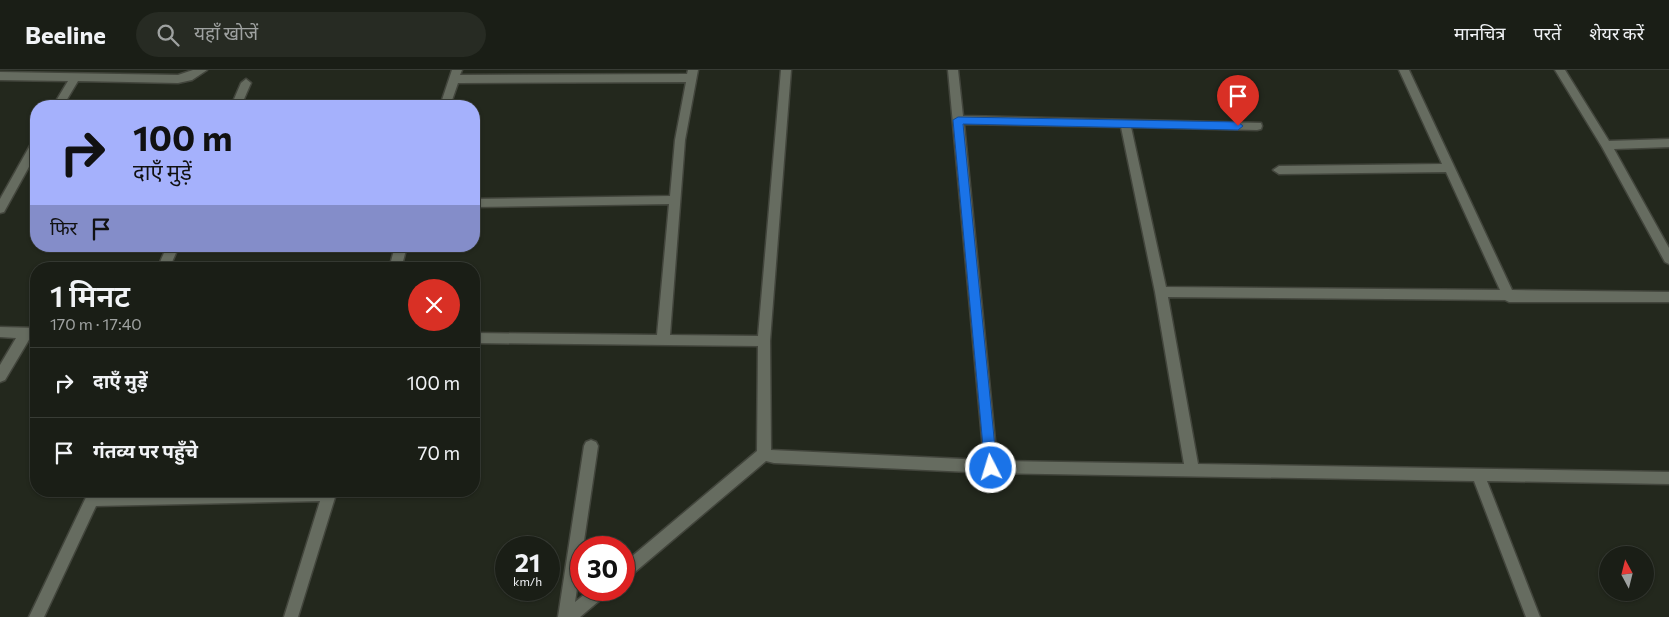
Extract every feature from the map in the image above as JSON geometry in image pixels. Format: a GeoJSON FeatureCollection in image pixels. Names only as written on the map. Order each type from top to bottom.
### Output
{"type":"FeatureCollection","features":[{"type":"Feature","properties":{"kind":"street"},"geometry":{"type":"LineString","coordinates":[[0,76],[178,79],[188,77],[202,70]]}},
{"type":"Feature","properties":{"kind":"street"},"geometry":{"type":"LineString","coordinates":[[635,563],[764,454],[764,341],[786,70]]}},
{"type":"Feature","properties":{"kind":"street"},"geometry":{"type":"LineString","coordinates":[[953,70],[991,468]]}},
{"type":"Feature","properties":{"kind":"street"},"geometry":{"type":"LineString","coordinates":[[1404,70],[1509,296]]}},
{"type":"Feature","properties":{"kind":"street"},"geometry":{"type":"LineString","coordinates":[[1560,70],[1606,145],[1669,259]]}},
{"type":"Feature","properties":{"kind":"street"},"geometry":{"type":"LineString","coordinates":[[446,100],[455,75],[693,74],[680,140],[663,340]]}},
{"type":"Feature","properties":{"kind":"street"},"geometry":{"type":"LineString","coordinates":[[62,100],[75,77]]}},
{"type":"Feature","properties":{"kind":"street"},"geometry":{"type":"LineString","coordinates":[[238,100],[246,82]]}},
{"type":"Feature","properties":{"kind":"street"},"geometry":{"type":"LineString","coordinates":[[958,120],[1257,126]]}},
{"type":"Feature","properties":{"kind":"street"},"geometry":{"type":"LineString","coordinates":[[1125,124],[1161,292],[1192,470]]}},
{"type":"Feature","properties":{"kind":"street"},"geometry":{"type":"LineString","coordinates":[[1606,145],[1669,143]]}},
{"type":"Feature","properties":{"kind":"street"},"geometry":{"type":"LineString","coordinates":[[0,209],[30,156]]}},
{"type":"Feature","properties":{"kind":"street"},"geometry":{"type":"LineString","coordinates":[[1278,170],[1449,168]]}},
{"type":"Feature","properties":{"kind":"street"},"geometry":{"type":"LineString","coordinates":[[480,203],[674,200]]}},
{"type":"Feature","properties":{"kind":"street"},"geometry":{"type":"LineString","coordinates":[[1161,292],[1669,297]]}},
{"type":"Feature","properties":{"kind":"street"},"geometry":{"type":"LineString","coordinates":[[0,332],[30,333]]}},
{"type":"Feature","properties":{"kind":"street"},"geometry":{"type":"LineString","coordinates":[[0,376],[30,334]]}},
{"type":"Feature","properties":{"kind":"street"},"geometry":{"type":"LineString","coordinates":[[480,338],[764,341]]}},
{"type":"Feature","properties":{"kind":"street"},"geometry":{"type":"LineString","coordinates":[[566,617],[591,446]]}},
{"type":"Feature","properties":{"kind":"street"},"geometry":{"type":"LineString","coordinates":[[764,454],[774,457],[991,468],[1669,478]]}},
{"type":"Feature","properties":{"kind":"street"},"geometry":{"type":"LineString","coordinates":[[1478,475],[1533,617]]}},
{"type":"Feature","properties":{"kind":"street"},"geometry":{"type":"LineString","coordinates":[[36,617],[94,497]]}},
{"type":"Feature","properties":{"kind":"street"},"geometry":{"type":"LineString","coordinates":[[291,617],[329,497]]}},
{"type":"Feature","properties":{"kind":"street"},"geometry":{"type":"LineString","coordinates":[[566,617],[587,601]]}},
{"type":"Feature","properties":{"kind":"route"},"geometry":{"type":"LineString","coordinates":[[991,468],[958,120],[1238,126]]}}]}
